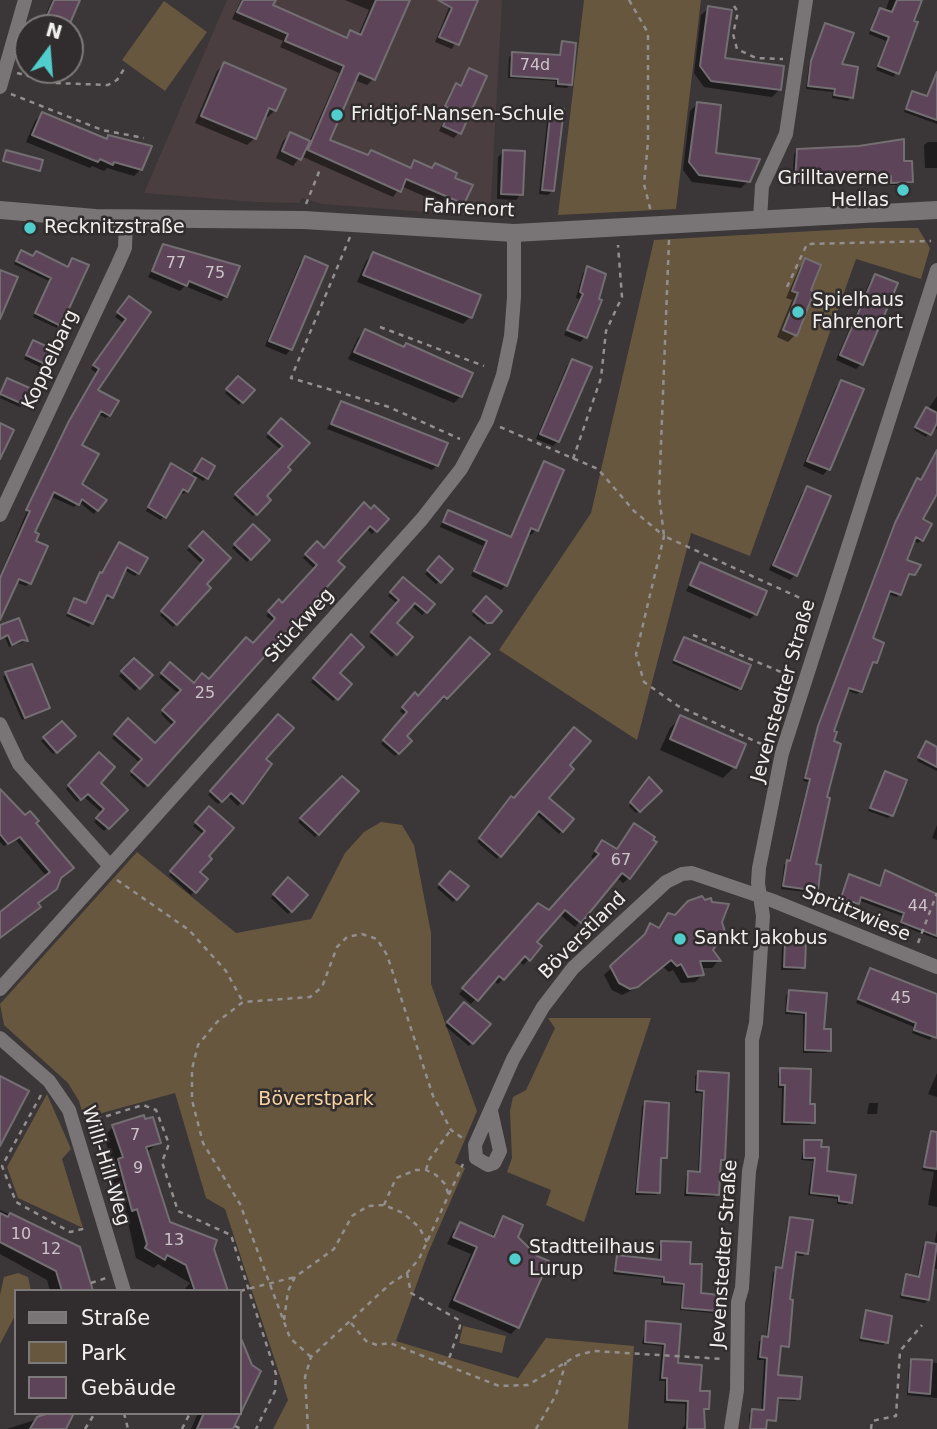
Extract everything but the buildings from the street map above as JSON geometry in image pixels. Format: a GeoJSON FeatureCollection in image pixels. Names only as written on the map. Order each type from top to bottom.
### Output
{"type":"FeatureCollection","features":[{"type":"Feature","properties":{"kind":"street"},"geometry":{"type":"LineString","coordinates":[[4,90],[25,0]]}},
{"type":"Feature","properties":{"kind":"street"},"geometry":{"type":"LineString","coordinates":[[760,219],[762,186],[786,134],[806,0]]}},
{"type":"Feature","properties":{"kind":"street","name":"Fahrenort"},"geometry":{"type":"LineString","coordinates":[[0,210],[126,219],[304,220],[514,233],[937,211]]}},
{"type":"Feature","properties":{"kind":"street","name":"Koppelbarg"},"geometry":{"type":"LineString","coordinates":[[0,515],[125,248],[126,219]]}},
{"type":"Feature","properties":{"kind":"street","name":"Stückweg"},"geometry":{"type":"LineString","coordinates":[[0,989],[110,871],[422,519],[461,469],[487,421],[503,375],[511,336],[514,233]]}},
{"type":"Feature","properties":{"kind":"street","name":"Jevenstedter Straße"},"geometry":{"type":"LineString","coordinates":[[731,1429],[737,1390],[738,1302],[742,1288],[748,1171],[752,1156],[752,1040],[756,1023],[763,916],[759,868],[782,753],[937,270]]}},
{"type":"Feature","properties":{"kind":"street"},"geometry":{"type":"LineString","coordinates":[[0,723],[19,764],[110,871]]}},
{"type":"Feature","properties":{"kind":"street","name":"Böverstland"},"geometry":{"type":"LineString","coordinates":[[491,1111],[527,1032],[559,984],[666,882],[682,874],[692,873],[760,896]]}},
{"type":"Feature","properties":{"kind":"street","name":"Sprützwiese"},"geometry":{"type":"LineString","coordinates":[[760,896],[937,967]]}},
{"type":"Feature","properties":{"kind":"street","name":"Willi-Hill-Weg"},"geometry":{"type":"LineString","coordinates":[[0,1038],[49,1081],[69,1110],[125,1289]]}},
{"type":"Feature","properties":{"kind":"path"},"geometry":{"type":"LineString","coordinates":[[629,0],[648,33],[648,142],[644,184],[651,215]]}},
{"type":"Feature","properties":{"kind":"path"},"geometry":{"type":"LineString","coordinates":[[734,6],[738,12],[733,39],[741,53],[755,58],[796,60]]}},
{"type":"Feature","properties":{"kind":"path"},"geometry":{"type":"LineString","coordinates":[[82,84],[108,85],[117,80],[126,66]]}},
{"type":"Feature","properties":{"kind":"path"},"geometry":{"type":"LineString","coordinates":[[4,90],[102,130],[144,138]]}},
{"type":"Feature","properties":{"kind":"path"},"geometry":{"type":"LineString","coordinates":[[306,207],[321,167]]}},
{"type":"Feature","properties":{"kind":"path"},"geometry":{"type":"LineString","coordinates":[[352,234],[291,378],[389,407],[467,442]]}},
{"type":"Feature","properties":{"kind":"path"},"geometry":{"type":"LineString","coordinates":[[821,235],[822,243]]}},
{"type":"Feature","properties":{"kind":"path"},"geometry":{"type":"LineString","coordinates":[[669,236],[659,495],[664,536],[636,654],[644,682],[678,706],[774,750]]}},
{"type":"Feature","properties":{"kind":"path"},"geometry":{"type":"LineString","coordinates":[[573,459],[601,378],[606,331],[622,297],[617,238]]}},
{"type":"Feature","properties":{"kind":"path"},"geometry":{"type":"LineString","coordinates":[[787,287],[807,244],[932,241]]}},
{"type":"Feature","properties":{"kind":"path"},"geometry":{"type":"LineString","coordinates":[[380,327],[485,366]]}},
{"type":"Feature","properties":{"kind":"path"},"geometry":{"type":"LineString","coordinates":[[494,424],[598,469],[634,511],[664,536],[809,602]]}},
{"type":"Feature","properties":{"kind":"path"},"geometry":{"type":"LineString","coordinates":[[692,635],[796,678]]}},
{"type":"Feature","properties":{"kind":"path"},"geometry":{"type":"LineString","coordinates":[[110,871],[189,930],[226,971],[243,1002]]}},
{"type":"Feature","properties":{"kind":"path"},"geometry":{"type":"LineString","coordinates":[[916,949],[937,894]]}},
{"type":"Feature","properties":{"kind":"path"},"geometry":{"type":"LineString","coordinates":[[312,1357],[290,1338],[240,1204],[204,1143],[192,1100],[192,1069],[198,1045],[217,1022],[243,1002],[310,997],[322,987],[337,947],[347,937],[362,934],[377,939],[387,955],[433,1096],[451,1130],[469,1142]]}},
{"type":"Feature","properties":{"kind":"path"},"geometry":{"type":"LineString","coordinates":[[44,1089],[2,1166],[16,1202],[70,1232],[87,1228]]}},
{"type":"Feature","properties":{"kind":"path"},"geometry":{"type":"LineString","coordinates":[[84,1123],[143,1105],[156,1110],[169,1144],[162,1162],[178,1211],[231,1234],[276,1374],[275,1391],[256,1429]]}},
{"type":"Feature","properties":{"kind":"path"},"geometry":{"type":"LineString","coordinates":[[426,1170],[429,1160],[451,1130]]}},
{"type":"Feature","properties":{"kind":"path"},"geometry":{"type":"LineString","coordinates":[[308,1429],[305,1377],[312,1357],[390,1284],[407,1273],[427,1242],[463,1164]]}},
{"type":"Feature","properties":{"kind":"path"},"geometry":{"type":"LineString","coordinates":[[384,1205],[396,1178],[404,1173],[426,1170],[445,1184],[449,1196]]}},
{"type":"Feature","properties":{"kind":"path"},"geometry":{"type":"LineString","coordinates":[[242,1290],[269,1281],[295,1277],[334,1249],[352,1216],[369,1206],[384,1205],[403,1213],[419,1227],[427,1242]]}},
{"type":"Feature","properties":{"kind":"path"},"geometry":{"type":"LineString","coordinates":[[407,1273],[411,1293],[459,1320],[460,1326],[450,1356],[443,1365]]}},
{"type":"Feature","properties":{"kind":"path"},"geometry":{"type":"LineString","coordinates":[[91,1283],[112,1276]]}},
{"type":"Feature","properties":{"kind":"path"},"geometry":{"type":"LineString","coordinates":[[284,1320],[288,1291],[295,1277]]}},
{"type":"Feature","properties":{"kind":"path"},"geometry":{"type":"LineString","coordinates":[[351,1323],[366,1341],[377,1345],[390,1343],[499,1386],[514,1387],[541,1378],[578,1355],[609,1350],[736,1360]]}},
{"type":"Feature","properties":{"kind":"path"},"geometry":{"type":"LineString","coordinates":[[871,1429],[872,1421],[896,1416],[900,1351],[922,1325]]}},
{"type":"Feature","properties":{"kind":"path"},"geometry":{"type":"LineString","coordinates":[[536,1429],[556,1395],[566,1362]]}},
{"type":"Feature","properties":{"kind":"path"},"geometry":{"type":"LineString","coordinates":[[234,1426],[241,1429]]}},
{"type":"Feature","properties":{"kind":"shaded area","name":"Fridtjof-Nansen-Schule"},"geometry":{"type":"Polygon","coordinates":[[[227,0],[502,0],[490,217],[323,204],[302,198],[299,203],[255,202],[144,193],[227,0]]]}},
{"type":"Feature","properties":{"kind":"green space"},"geometry":{"type":"Polygon","coordinates":[[[584,0],[701,0],[676,209],[558,215],[584,0]]]}},
{"type":"Feature","properties":{"kind":"green space"},"geometry":{"type":"Polygon","coordinates":[[[164,1],[207,32],[165,91],[122,60],[164,1]]]}},
{"type":"Feature","properties":{"kind":"green space"},"geometry":{"type":"Polygon","coordinates":[[[867,228],[918,228],[930,248],[921,279],[856,259],[750,556],[691,533],[637,740],[499,650],[591,513],[654,240],[867,228]]]}},
{"type":"Feature","properties":{"kind":"green space","name":"Böverstpark"},"geometry":{"type":"Polygon","coordinates":[[[381,822],[402,825],[414,845],[431,933],[431,984],[477,1111],[455,1163],[465,1168],[428,1253],[396,1341],[518,1378],[546,1338],[634,1346],[628,1429],[273,1429],[288,1400],[225,1209],[206,1198],[175,1093],[84,1118],[79,1101],[68,1083],[4,1025],[0,1004],[137,852],[236,933],[311,919],[345,853],[364,832],[381,822]]]}},
{"type":"Feature","properties":{"kind":"green space"},"geometry":{"type":"Polygon","coordinates":[[[548,1018],[651,1018],[584,1222],[546,1205],[551,1190],[507,1172],[512,1158],[510,1111],[513,1097],[526,1090],[555,1028],[548,1018]]]}},
{"type":"Feature","properties":{"kind":"green space"},"geometry":{"type":"Polygon","coordinates":[[[47,1094],[71,1149],[62,1159],[83,1228],[18,1198],[7,1167],[47,1094]]]}},
{"type":"Feature","properties":{"kind":"green space"},"geometry":{"type":"Polygon","coordinates":[[[18,1273],[28,1277],[31,1289],[14,1289],[14,1318],[0,1344],[0,1295],[4,1277],[18,1273]]]}},
{"type":"Feature","properties":{"kind":"green space"},"geometry":{"type":"Polygon","coordinates":[[[463,1326],[506,1336],[502,1353],[459,1343],[463,1326]]]}},
{"type":"Feature","properties":{"kind":"place","name":"Fridtjof-Nansen-Schule"},"geometry":{"type":"Point","coordinates":[337,115]}},
{"type":"Feature","properties":{"kind":"place","name":"Grilltaverne Hellas"},"geometry":{"type":"Point","coordinates":[903,190]}},
{"type":"Feature","properties":{"kind":"place","name":"Recknitzstraße"},"geometry":{"type":"Point","coordinates":[30,228]}},
{"type":"Feature","properties":{"kind":"place","name":"Spielhaus Fahrenort"},"geometry":{"type":"Point","coordinates":[798,312]}},
{"type":"Feature","properties":{"kind":"place","name":"Sankt Jakobus"},"geometry":{"type":"Point","coordinates":[680,939]}},
{"type":"Feature","properties":{"kind":"place","name":"Stadtteilhaus Lurup"},"geometry":{"type":"Point","coordinates":[515,1259]}}]}
